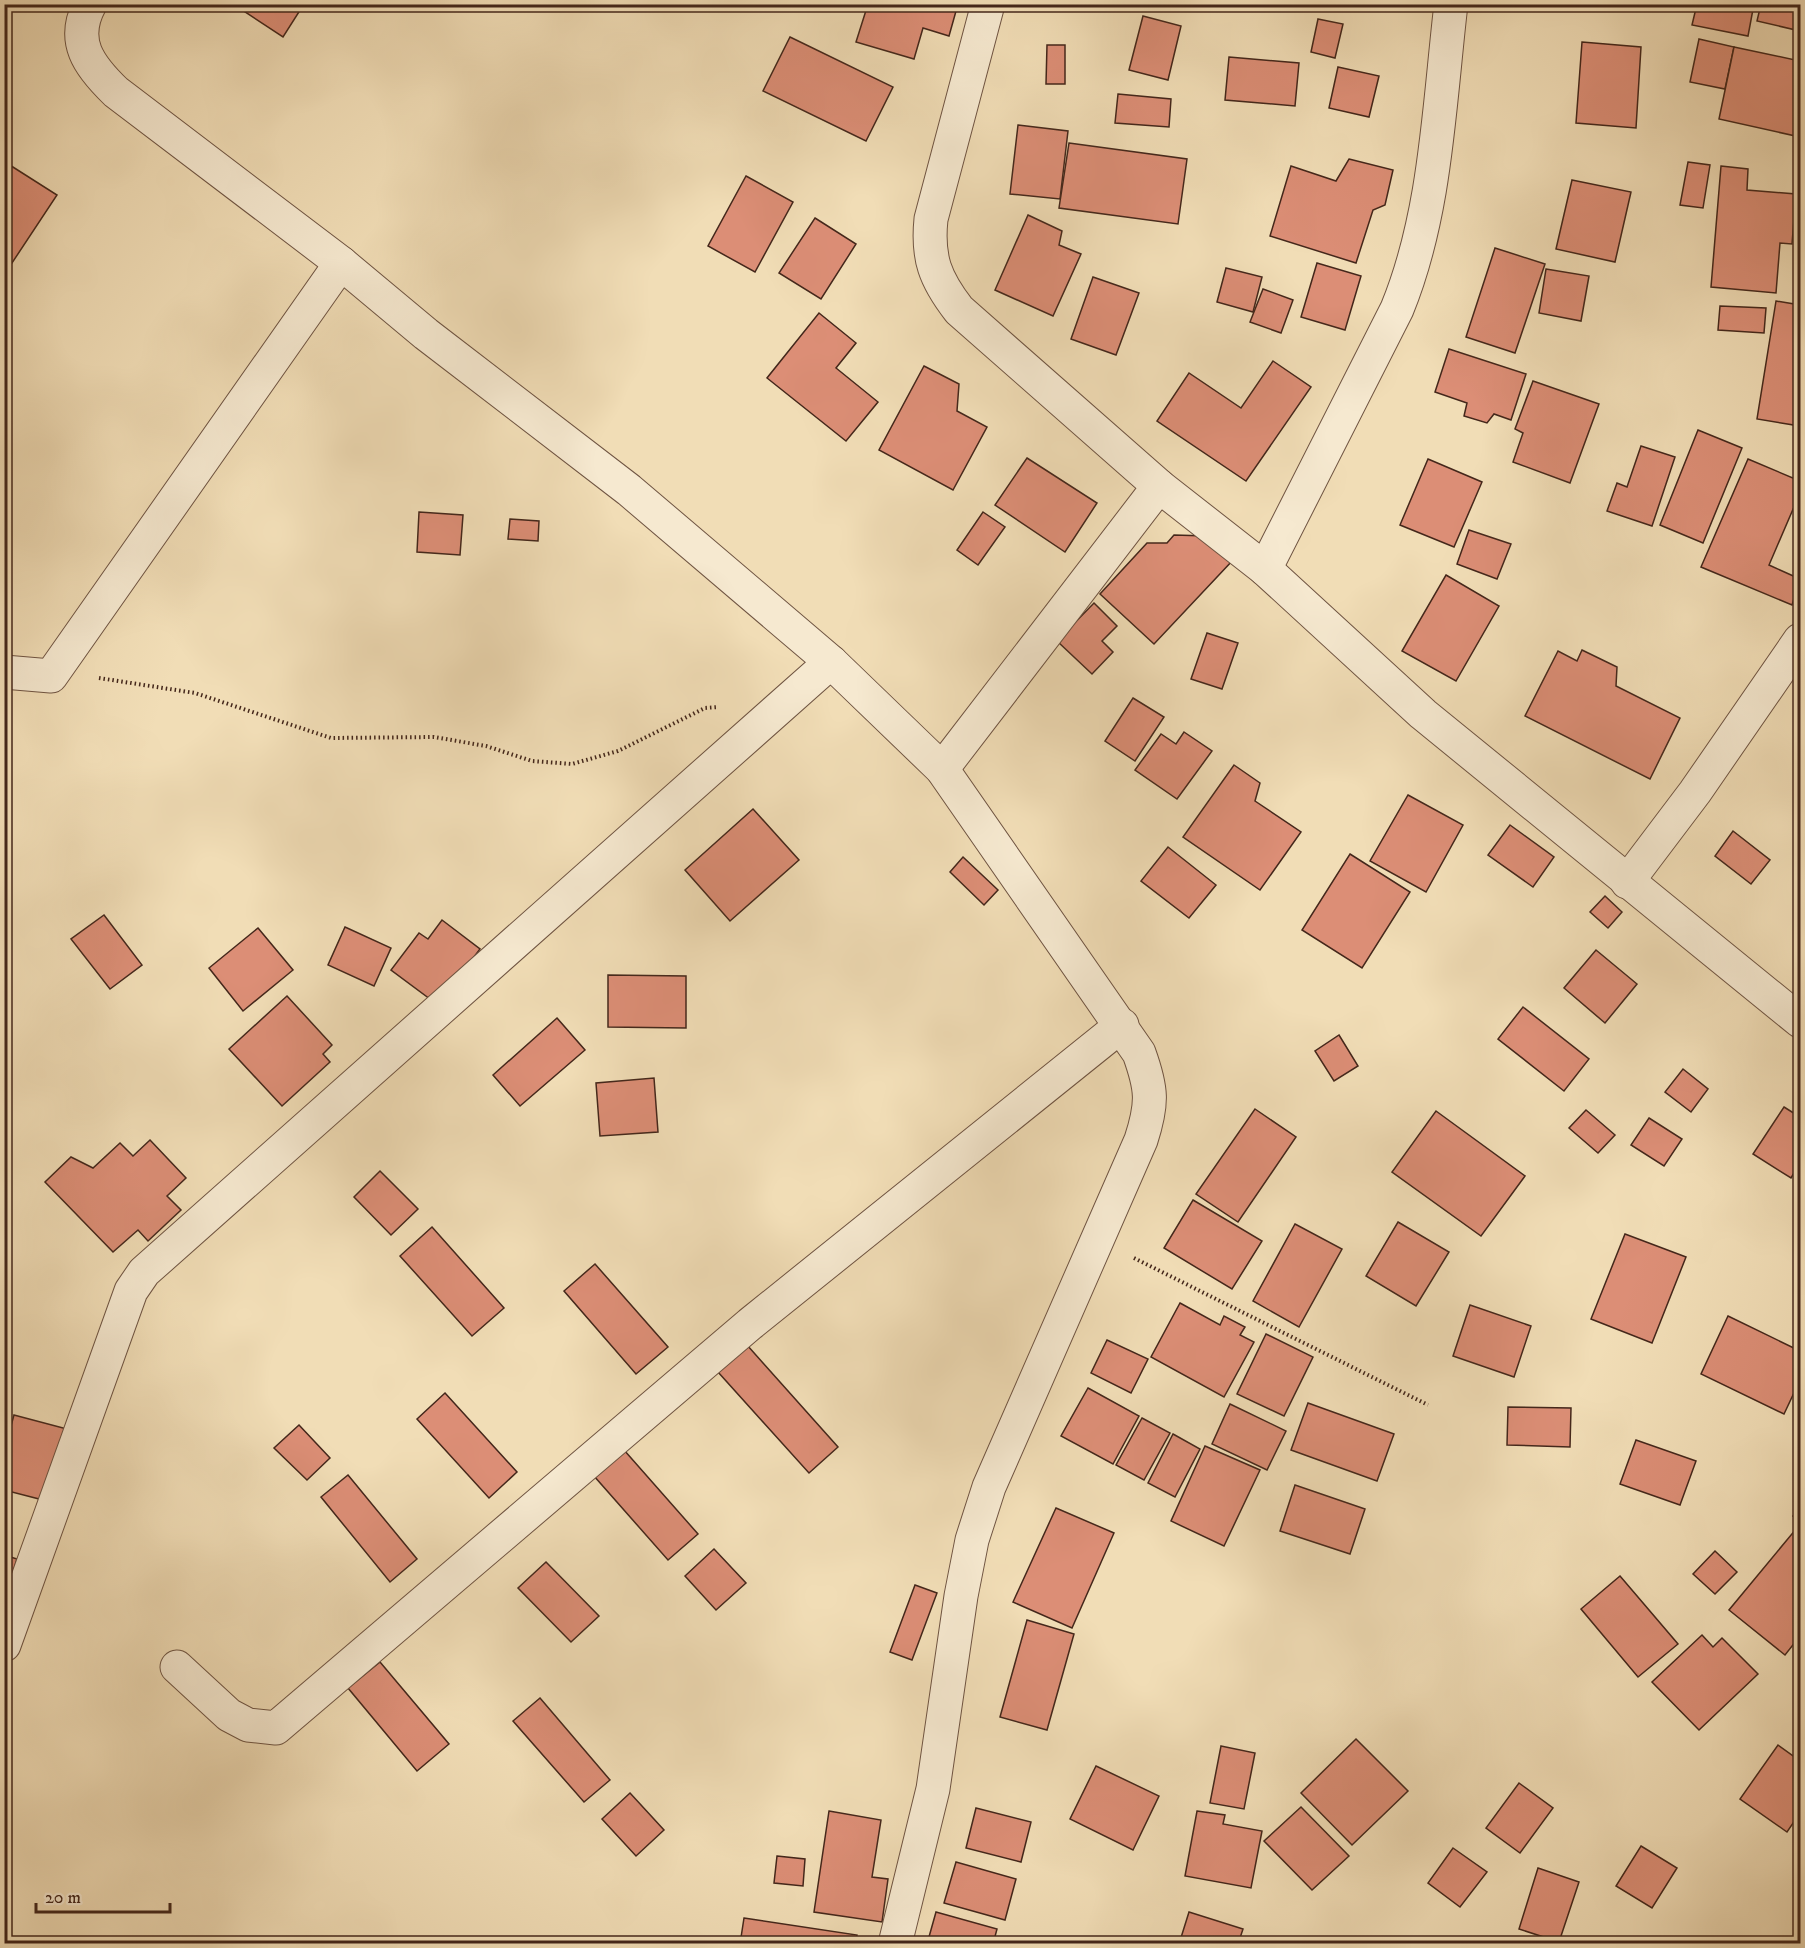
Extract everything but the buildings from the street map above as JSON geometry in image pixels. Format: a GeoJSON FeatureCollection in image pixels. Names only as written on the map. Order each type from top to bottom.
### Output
{"type":"FeatureCollection","features":[{"type":"Feature","properties":{"kind":"street"},"geometry":{"type":"LineString","coordinates":[[90,4],[83,17],[83,48],[94,71],[116,92],[341,263],[426,334],[629,490],[831,662],[942,769],[1122,1025],[1139,1053],[1149,1081],[1151,1112],[1142,1140],[989,1487],[972,1540],[961,1596],[933,1789],[895,1944]]}},
{"type":"Feature","properties":{"kind":"street"},"geometry":{"type":"LineString","coordinates":[[988,4],[932,219],[928,244],[937,275],[959,310],[1159,486],[1264,569],[1424,714],[1800,1021]]}},
{"type":"Feature","properties":{"kind":"street"},"geometry":{"type":"LineString","coordinates":[[1264,569],[1397,309],[1410,277],[1422,232],[1451,4]]}},
{"type":"Feature","properties":{"kind":"street"},"geometry":{"type":"LineString","coordinates":[[4,672],[51,676],[341,263]]}},
{"type":"Feature","properties":{"kind":"street"},"geometry":{"type":"LineString","coordinates":[[942,769],[1159,486]]}},
{"type":"Feature","properties":{"kind":"street"},"geometry":{"type":"LineString","coordinates":[[1627,882],[1695,792],[1800,640]]}},
{"type":"Feature","properties":{"kind":"street"},"geometry":{"type":"LineString","coordinates":[[4,1645],[137,1280],[831,662]]}},
{"type":"Feature","properties":{"kind":"street"},"geometry":{"type":"LineString","coordinates":[[177,1667],[229,1715],[248,1725],[276,1728],[750,1324],[1122,1025]]}},
{"type":"Feature","properties":{"kind":"path"},"geometry":{"type":"LineString","coordinates":[[51,676],[117,679],[195,693],[331,738],[435,737],[486,746],[532,761],[572,764],[618,751],[705,708],[779,706]]}},
{"type":"Feature","properties":{"kind":"path"},"geometry":{"type":"LineString","coordinates":[[1096,1240],[1428,1405]]}}]}
